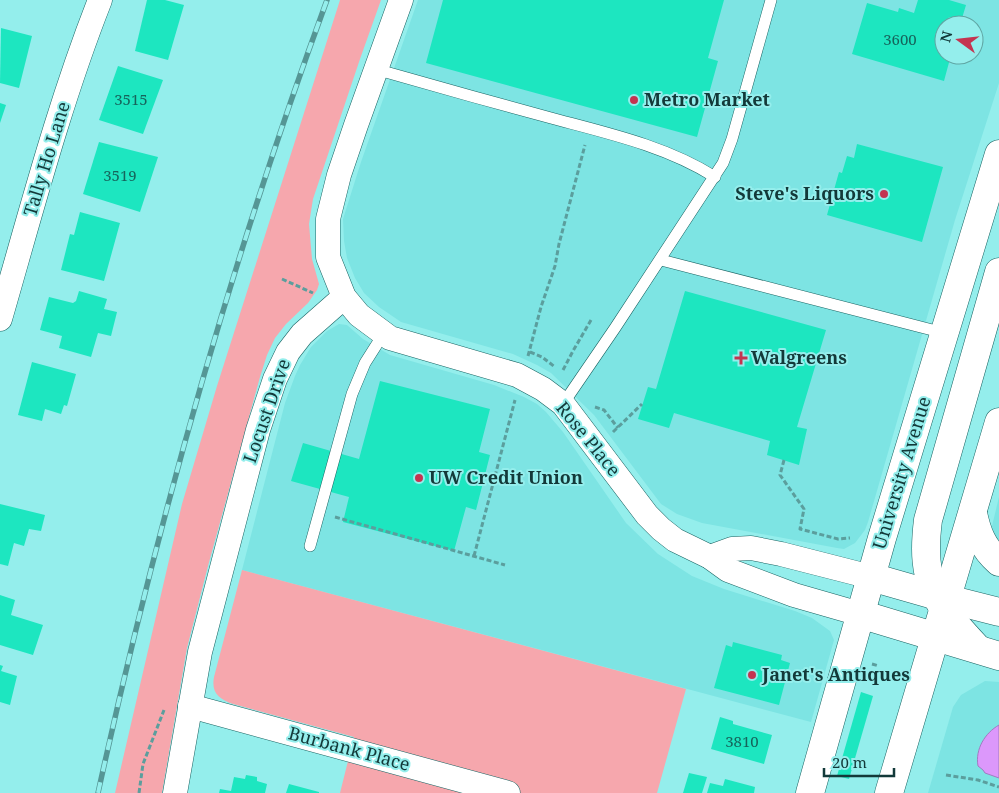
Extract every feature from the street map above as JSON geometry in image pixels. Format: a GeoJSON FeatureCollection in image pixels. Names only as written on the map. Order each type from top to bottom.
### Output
{"type":"FeatureCollection","features":[{"type":"Feature","properties":{"kind":"main road","name":"University Avenue"},"geometry":{"type":"LineString","coordinates":[[810,793],[860,614],[999,154]]}},
{"type":"Feature","properties":{"kind":"main road"},"geometry":{"type":"LineString","coordinates":[[988,653],[942,602],[926,562],[925,543],[928,520],[999,272]]}},
{"type":"Feature","properties":{"kind":"main road"},"geometry":{"type":"LineString","coordinates":[[889,793],[936,637],[942,602],[973,513],[999,422]]}},
{"type":"Feature","properties":{"kind":"main road"},"geometry":{"type":"LineString","coordinates":[[973,513],[981,541],[990,554],[999,562]]}},
{"type":"Feature","properties":{"kind":"main road"},"geometry":{"type":"LineString","coordinates":[[871,577],[942,602],[999,612]]}},
{"type":"Feature","properties":{"kind":"main road"},"geometry":{"type":"LineString","coordinates":[[860,614],[988,653]]}},
{"type":"Feature","properties":{"kind":"street","name":"Tally Ho Lane"},"geometry":{"type":"LineString","coordinates":[[0,319],[51,143],[84,39],[100,0]]}},
{"type":"Feature","properties":{"kind":"street"},"geometry":{"type":"LineString","coordinates":[[344,297],[328,257],[328,219],[339,176],[375,69],[401,0]]}},
{"type":"Feature","properties":{"kind":"street","name":"Rose Place"},"geometry":{"type":"LineString","coordinates":[[344,297],[359,315],[390,338],[521,377],[543,389],[563,404],[652,519],[675,540],[710,557],[728,570],[757,582],[802,598],[860,614]]}},
{"type":"Feature","properties":{"kind":"street","name":"Locust Drive"},"geometry":{"type":"LineString","coordinates":[[175,793],[200,652],[258,430],[288,352],[302,334],[344,297]]}},
{"type":"Feature","properties":{"kind":"street"},"geometry":{"type":"LineString","coordinates":[[710,557],[732,549],[750,548],[871,577]]}},
{"type":"Feature","properties":{"kind":"street","name":"Burbank Place"},"geometry":{"type":"LineString","coordinates":[[190,706],[508,793]]}},
{"type":"Feature","properties":{"kind":"lane"},"geometry":{"type":"LineString","coordinates":[[563,404],[661,260],[723,163],[732,139],[771,0]]}},
{"type":"Feature","properties":{"kind":"lane"},"geometry":{"type":"LineString","coordinates":[[375,69],[590,128],[669,153],[715,177]]}},
{"type":"Feature","properties":{"kind":"lane"},"geometry":{"type":"LineString","coordinates":[[661,260],[944,333]]}},
{"type":"Feature","properties":{"kind":"lane"},"geometry":{"type":"LineString","coordinates":[[310,546],[352,394],[365,363],[384,333]]}},
{"type":"Feature","properties":{"kind":"path"},"geometry":{"type":"LineString","coordinates":[[474,556],[521,377],[555,266],[559,244],[590,128]]}},
{"type":"Feature","properties":{"kind":"path"},"geometry":{"type":"LineString","coordinates":[[282,279],[316,294]]}},
{"type":"Feature","properties":{"kind":"path"},"geometry":{"type":"LineString","coordinates":[[562,374],[573,350],[591,320]]}},
{"type":"Feature","properties":{"kind":"path"},"geometry":{"type":"LineString","coordinates":[[784,460],[780,475],[804,509],[800,529],[838,539],[850,538]]}},
{"type":"Feature","properties":{"kind":"path"},"geometry":{"type":"LineString","coordinates":[[319,512],[505,565]]}},
{"type":"Feature","properties":{"kind":"path"},"geometry":{"type":"LineString","coordinates":[[139,793],[143,764],[165,708],[190,706]]}},
{"type":"Feature","properties":{"kind":"path"},"geometry":{"type":"LineString","coordinates":[[946,775],[978,780],[999,787]]}},
{"type":"Feature","properties":{"kind":"shaded area"},"geometry":{"type":"Polygon","coordinates":[[[340,0],[381,0],[313,199],[309,224],[312,259],[319,284],[308,303],[286,324],[275,338],[260,377],[187,648],[162,793],[115,793],[182,504],[217,386],[340,0]]]}},
{"type":"Feature","properties":{"kind":"shaded area"},"geometry":{"type":"Polygon","coordinates":[[[418,0],[999,0],[999,83],[955,220],[868,522],[865,530],[855,543],[844,549],[702,523],[677,514],[661,504],[594,415],[551,373],[513,354],[401,322],[379,307],[364,293],[355,278],[347,258],[343,219],[418,0]]]}},
{"type":"Feature","properties":{"kind":"shaded area"},"geometry":{"type":"Polygon","coordinates":[[[339,324],[347,325],[363,339],[390,355],[494,385],[537,404],[563,432],[626,523],[658,554],[692,576],[724,589],[795,611],[812,618],[830,631],[834,640],[811,722],[242,570],[285,403],[295,376],[311,347],[327,331],[339,324]]]}},
{"type":"Feature","properties":{"kind":"shaded area"},"geometry":{"type":"Polygon","coordinates":[[[999,497],[999,547],[992,526],[999,497]]]}},
{"type":"Feature","properties":{"kind":"shaded area"},"geometry":{"type":"Polygon","coordinates":[[[242,570],[686,689],[657,793],[340,793],[354,737],[233,704],[217,695],[215,691],[214,677],[242,570]]]}},
{"type":"Feature","properties":{"kind":"shaded area"},"geometry":{"type":"Polygon","coordinates":[[[985,681],[999,682],[999,793],[928,793],[953,707],[961,695],[985,681]]]}},
{"type":"Feature","properties":{"kind":"shaded area"},"geometry":{"type":"Polygon","coordinates":[[[999,725],[999,778],[985,773],[978,766],[977,760],[985,737],[999,725]]]}},
{"type":"Feature","properties":{"kind":"building"},"geometry":{"type":"Polygon","coordinates":[[[147,0],[165,0],[184,5],[168,60],[135,51],[147,0]]]}},
{"type":"Feature","properties":{"kind":"building","name":"Metro Market"},"geometry":{"type":"Polygon","coordinates":[[[443,0],[724,0],[708,58],[718,61],[697,137],[426,63],[443,0]]]}},
{"type":"Feature","properties":{"kind":"building"},"geometry":{"type":"Polygon","coordinates":[[[918,0],[949,0],[966,5],[963,15],[934,15],[934,65],[948,65],[944,81],[852,54],[867,3],[898,12],[899,8],[914,13],[918,0]]]}},
{"type":"Feature","properties":{"kind":"building"},"geometry":{"type":"Polygon","coordinates":[[[1,28],[32,36],[19,88],[0,83],[1,28]]]}},
{"type":"Feature","properties":{"kind":"building"},"geometry":{"type":"Polygon","coordinates":[[[118,66],[163,80],[143,134],[99,120],[118,66]]]}},
{"type":"Feature","properties":{"kind":"building"},"geometry":{"type":"Polygon","coordinates":[[[0,103],[6,105],[0,123],[0,103]]]}},
{"type":"Feature","properties":{"kind":"building"},"geometry":{"type":"Polygon","coordinates":[[[99,142],[158,157],[140,212],[83,194],[99,142]]]}},
{"type":"Feature","properties":{"kind":"building","name":"Steve's Liquors"},"geometry":{"type":"Polygon","coordinates":[[[857,144],[943,167],[922,242],[827,215],[839,172],[842,173],[847,156],[854,158],[857,144]]]}},
{"type":"Feature","properties":{"kind":"building"},"geometry":{"type":"Polygon","coordinates":[[[80,212],[120,223],[104,281],[61,270],[70,234],[74,235],[80,212]]]}},
{"type":"Feature","properties":{"kind":"building"},"geometry":{"type":"Polygon","coordinates":[[[79,291],[107,299],[104,309],[117,312],[111,336],[98,333],[91,357],[59,348],[62,336],[40,330],[49,297],[73,303],[76,301],[79,291]]]}},
{"type":"Feature","properties":{"kind":"building","name":"Walgreens"},"geometry":{"type":"Polygon","coordinates":[[[685,291],[826,330],[797,427],[807,429],[799,465],[767,455],[770,441],[674,413],[669,428],[638,419],[648,387],[656,389],[685,291]]]}},
{"type":"Feature","properties":{"kind":"building"},"geometry":{"type":"Polygon","coordinates":[[[32,362],[76,374],[67,406],[64,405],[61,414],[45,409],[42,421],[18,415],[32,362]]]}},
{"type":"Feature","properties":{"kind":"building","name":"UW Credit Union"},"geometry":{"type":"Polygon","coordinates":[[[380,381],[490,409],[479,452],[490,455],[476,510],[466,507],[454,551],[343,522],[349,497],[291,481],[303,443],[359,459],[380,381]]]}},
{"type":"Feature","properties":{"kind":"building"},"geometry":{"type":"Polygon","coordinates":[[[0,504],[45,515],[41,531],[29,529],[24,546],[14,543],[8,566],[0,564],[0,504]]]}},
{"type":"Feature","properties":{"kind":"building"},"geometry":{"type":"Polygon","coordinates":[[[0,595],[15,600],[11,615],[43,625],[33,655],[0,645],[0,595]]]}},
{"type":"Feature","properties":{"kind":"building","name":"Janet's Antiques"},"geometry":{"type":"Polygon","coordinates":[[[733,642],[782,655],[781,660],[790,663],[779,705],[714,688],[726,645],[732,647],[733,642]]]}},
{"type":"Feature","properties":{"kind":"building"},"geometry":{"type":"Polygon","coordinates":[[[0,665],[3,666],[1,671],[17,676],[10,705],[0,702],[0,665]]]}},
{"type":"Feature","properties":{"kind":"building"},"geometry":{"type":"Polygon","coordinates":[[[861,692],[873,696],[849,779],[837,776],[861,692]]]}},
{"type":"Feature","properties":{"kind":"building"},"geometry":{"type":"Polygon","coordinates":[[[720,717],[733,721],[733,724],[772,735],[764,764],[711,749],[720,717]]]}},
{"type":"Feature","properties":{"kind":"building"},"geometry":{"type":"Polygon","coordinates":[[[689,773],[707,777],[702,793],[683,793],[689,773]]]}},
{"type":"Feature","properties":{"kind":"building"},"geometry":{"type":"Polygon","coordinates":[[[246,775],[257,777],[257,781],[267,784],[265,793],[219,793],[220,789],[231,791],[234,777],[245,779],[246,775]]]}},
{"type":"Feature","properties":{"kind":"building"},"geometry":{"type":"Polygon","coordinates":[[[725,779],[755,787],[754,793],[707,793],[710,783],[723,786],[725,779]]]}},
{"type":"Feature","properties":{"kind":"building"},"geometry":{"type":"Polygon","coordinates":[[[289,784],[319,792],[319,793],[286,793],[289,784]]]}},
{"type":"Feature","properties":{"kind":"railway"},"geometry":{"type":"LineString","coordinates":[[98,793],[145,592],[199,392],[259,195],[327,0]]}},
{"type":"Feature","properties":{"kind":"place","name":"Metro Market"},"geometry":{"type":"Point","coordinates":[634,100]}},
{"type":"Feature","properties":{"kind":"place","name":"Steve's Liquors"},"geometry":{"type":"Point","coordinates":[884,194]}},
{"type":"Feature","properties":{"kind":"place","name":"Walgreens"},"geometry":{"type":"Point","coordinates":[741,358]}},
{"type":"Feature","properties":{"kind":"place","name":"UW Credit Union"},"geometry":{"type":"Point","coordinates":[419,478]}},
{"type":"Feature","properties":{"kind":"place","name":"Janet's Antiques"},"geometry":{"type":"Point","coordinates":[752,675]}}]}
